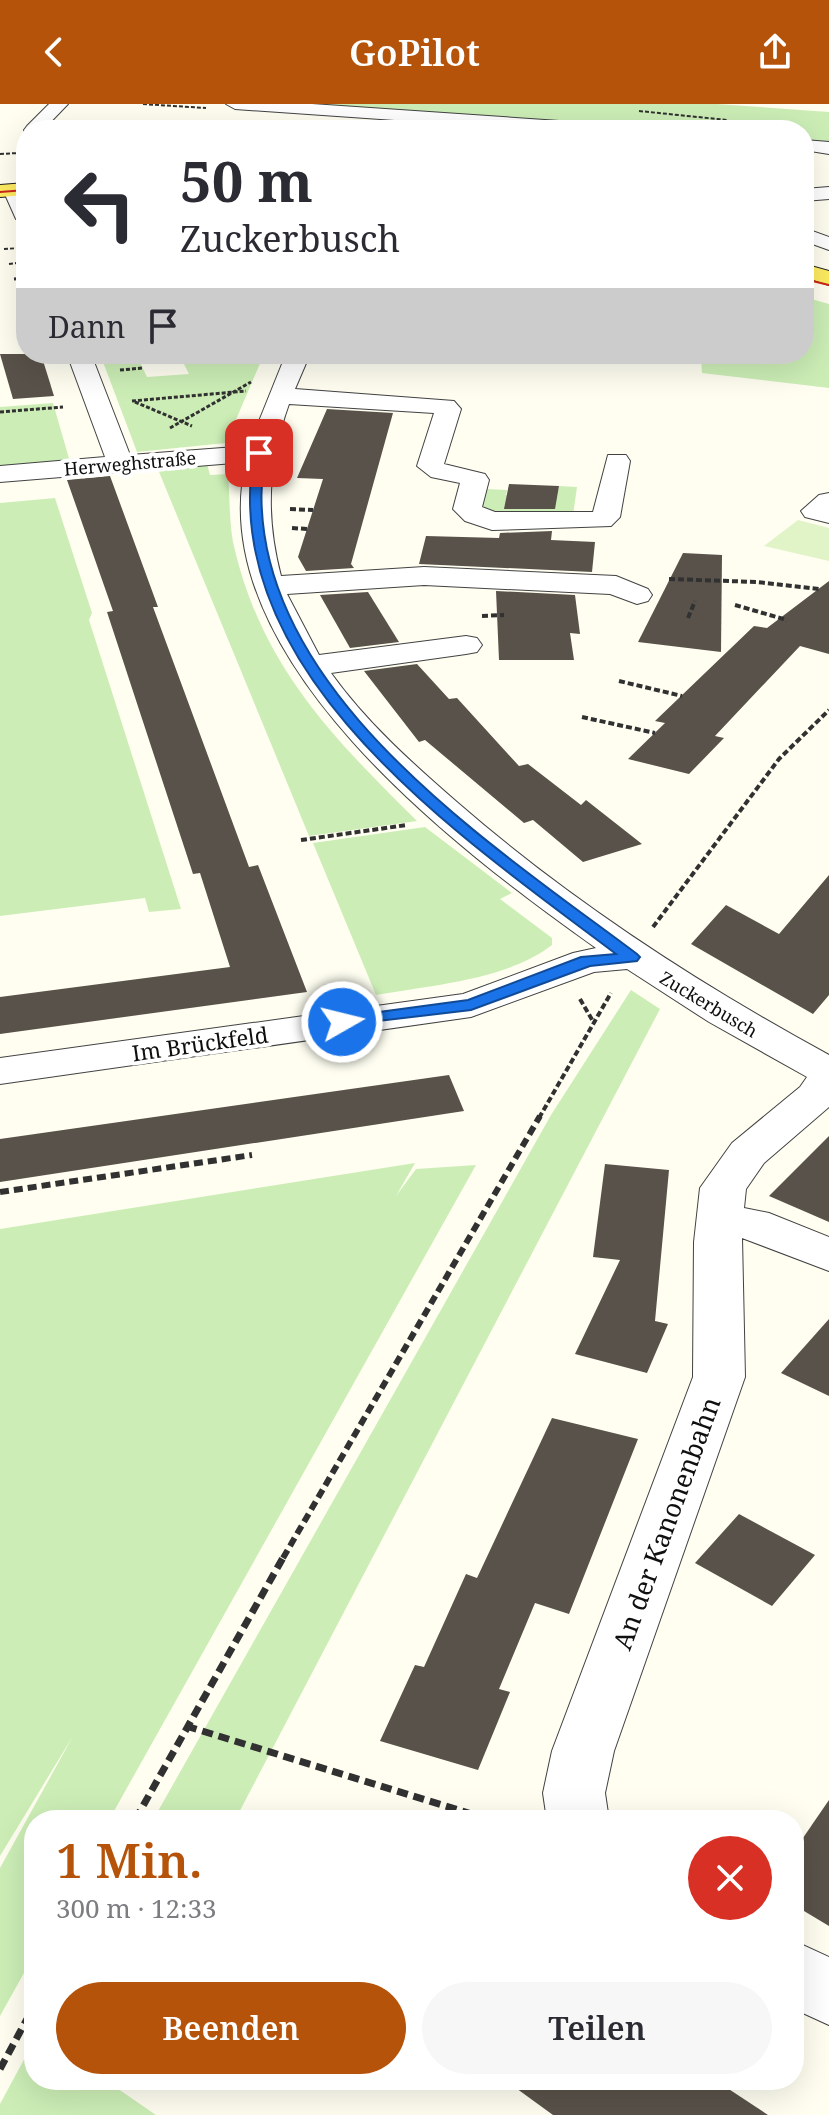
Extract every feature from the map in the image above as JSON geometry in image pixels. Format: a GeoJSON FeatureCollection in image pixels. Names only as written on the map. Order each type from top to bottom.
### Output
{"type":"FeatureCollection","features":[{"type":"Feature","properties":{"kind":"street"},"geometry":{"type":"LineString","coordinates":[[43,120],[59,104]]}},
{"type":"Feature","properties":{"kind":"street"},"geometry":{"type":"LineString","coordinates":[[235,104],[445,120]]}},
{"type":"Feature","properties":{"kind":"street"},"geometry":{"type":"LineString","coordinates":[[593,118],[600,120]]}},
{"type":"Feature","properties":{"kind":"street"},"geometry":{"type":"LineString","coordinates":[[83,364],[120,463]]}},
{"type":"Feature","properties":{"kind":"street","name":"Zuckerbusch"},"geometry":{"type":"LineString","coordinates":[[294,364],[259,453],[254,483],[256,527],[270,586],[286,626],[310,666],[360,730],[504,862],[631,957],[829,1074]]}},
{"type":"Feature","properties":{"kind":"street"},"geometry":{"type":"LineString","coordinates":[[280,396],[445,406],[448,409],[430,466],[435,471],[462,474],[475,480],[467,509],[492,521],[601,520],[606,517],[617,461]]}},
{"type":"Feature","properties":{"kind":"street","name":"Herweghstraße"},"geometry":{"type":"LineString","coordinates":[[0,474],[259,453]]}},
{"type":"Feature","properties":{"kind":"street"},"geometry":{"type":"LineString","coordinates":[[829,501],[815,511],[829,515]]}},
{"type":"Feature","properties":{"kind":"street"},"geometry":{"type":"LineString","coordinates":[[270,586],[424,576],[616,585],[637,595]]}},
{"type":"Feature","properties":{"kind":"street"},"geometry":{"type":"LineString","coordinates":[[310,666],[466,645]]}},
{"type":"Feature","properties":{"kind":"street","name":"Im Brückfeld"},"geometry":{"type":"LineString","coordinates":[[0,1071],[471,1005],[587,961],[631,957]]}},
{"type":"Feature","properties":{"kind":"street","name":"An der Kanonenbahn"},"geometry":{"type":"LineString","coordinates":[[575,1810],[572,1787],[583,1751],[719,1377],[719,1219],[723,1188],[748,1153],[816,1096],[829,1074]]}},
{"type":"Feature","properties":{"kind":"street"},"geometry":{"type":"LineString","coordinates":[[719,1219],[752,1224],[829,1255]]}},
{"type":"Feature","properties":{"kind":"street"},"geometry":{"type":"LineString","coordinates":[[804,1978],[829,1994]]}},
{"type":"Feature","properties":{"kind":"path"},"geometry":{"type":"LineString","coordinates":[[4,249],[16,248]]}},
{"type":"Feature","properties":{"kind":"path"},"geometry":{"type":"LineString","coordinates":[[9,264],[16,263]]}},
{"type":"Feature","properties":{"kind":"path"},"geometry":{"type":"LineString","coordinates":[[170,428],[227,393],[256,380]]}},
{"type":"Feature","properties":{"kind":"path"},"geometry":{"type":"LineString","coordinates":[[132,401],[251,391]]}},
{"type":"Feature","properties":{"kind":"path"},"geometry":{"type":"LineString","coordinates":[[124,397],[196,427]]}},
{"type":"Feature","properties":{"kind":"path"},"geometry":{"type":"LineString","coordinates":[[0,412],[98,404]]}},
{"type":"Feature","properties":{"kind":"path"},"geometry":{"type":"LineString","coordinates":[[663,578],[757,582],[819,589]]}},
{"type":"Feature","properties":{"kind":"path"},"geometry":{"type":"LineString","coordinates":[[688,618],[695,601]]}},
{"type":"Feature","properties":{"kind":"path"},"geometry":{"type":"LineString","coordinates":[[735,605],[787,620]]}},
{"type":"Feature","properties":{"kind":"path"},"geometry":{"type":"LineString","coordinates":[[619,681],[682,696]]}},
{"type":"Feature","properties":{"kind":"path"},"geometry":{"type":"LineString","coordinates":[[140,1810],[631,957],[779,759],[829,710]]}},
{"type":"Feature","properties":{"kind":"path"},"geometry":{"type":"LineString","coordinates":[[582,717],[655,733]]}},
{"type":"Feature","properties":{"kind":"path"},"geometry":{"type":"LineString","coordinates":[[301,840],[411,825]]}},
{"type":"Feature","properties":{"kind":"path"},"geometry":{"type":"LineString","coordinates":[[573,987],[594,1023]]}},
{"type":"Feature","properties":{"kind":"path"},"geometry":{"type":"LineString","coordinates":[[0,1192],[252,1155]]}},
{"type":"Feature","properties":{"kind":"path"},"geometry":{"type":"LineString","coordinates":[[186,1726],[459,1810]]}},
{"type":"Feature","properties":{"kind":"path"},"geometry":{"type":"LineString","coordinates":[[0,2069],[24,2025]]}},
{"type":"Feature","properties":{"kind":"green space"},"geometry":{"type":"Polygon","coordinates":[[[284,104],[717,104],[829,112],[829,146],[814,144],[814,120],[510,120],[284,104]]]}},
{"type":"Feature","properties":{"kind":"green space"},"geometry":{"type":"Polygon","coordinates":[[[814,300],[829,304],[829,388],[702,373],[702,364],[814,364],[814,300]]]}},
{"type":"Feature","properties":{"kind":"green space"},"geometry":{"type":"Polygon","coordinates":[[[104,364],[141,364],[147,377],[189,374],[184,364],[260,364],[226,443],[137,452],[104,364]]]}},
{"type":"Feature","properties":{"kind":"green space"},"geometry":{"type":"Polygon","coordinates":[[[53,403],[70,462],[0,468],[0,407],[53,403]]]}},
{"type":"Feature","properties":{"kind":"green space"},"geometry":{"type":"Polygon","coordinates":[[[207,464],[210,475],[228,474],[233,542],[245,586],[280,661],[328,728],[417,821],[309,836],[157,467],[207,464]]]}},
{"type":"Feature","properties":{"kind":"green space"},"geometry":{"type":"Polygon","coordinates":[[[559,486],[577,487],[573,515],[553,520],[484,511],[481,503],[486,489],[507,490],[506,495],[557,497],[559,486]]]}},
{"type":"Feature","properties":{"kind":"green space"},"geometry":{"type":"Polygon","coordinates":[[[55,498],[92,613],[89,620],[181,909],[149,912],[145,898],[0,916],[0,503],[55,498]]]}},
{"type":"Feature","properties":{"kind":"green space"},"geometry":{"type":"Polygon","coordinates":[[[798,520],[829,528],[829,561],[764,546],[798,520]]]}},
{"type":"Feature","properties":{"kind":"green space"},"geometry":{"type":"Polygon","coordinates":[[[425,827],[512,893],[500,899],[552,938],[552,945],[534,957],[491,974],[376,995],[313,843],[425,827]]]}},
{"type":"Feature","properties":{"kind":"green space"},"geometry":{"type":"Polygon","coordinates":[[[631,990],[660,1009],[240,1810],[159,1810],[551,1115],[631,990]]]}},
{"type":"Feature","properties":{"kind":"green space"},"geometry":{"type":"Polygon","coordinates":[[[415,1163],[396,1196],[416,1169],[476,1165],[115,1810],[32,1810],[73,1736],[28,1810],[24,1810],[24,1817],[0,1856],[0,1229],[415,1163]]]}},
{"type":"Feature","properties":{"kind":"green space"},"geometry":{"type":"Polygon","coordinates":[[[24,1825],[24,1973],[0,2016],[0,1868],[24,1825]]]}},
{"type":"Feature","properties":{"kind":"green space"},"geometry":{"type":"Polygon","coordinates":[[[24,2060],[24,2090],[120,2090],[156,2115],[0,2115],[0,2104],[24,2060]]]}},
{"type":"Feature","properties":{"kind":"building"},"geometry":{"type":"Polygon","coordinates":[[[0,354],[16,354],[16,364],[44,364],[54,396],[13,399],[0,354]]]}},
{"type":"Feature","properties":{"kind":"building"},"geometry":{"type":"Polygon","coordinates":[[[327,409],[393,413],[351,564],[354,568],[306,571],[298,557],[323,479],[297,478],[327,409]]]}},
{"type":"Feature","properties":{"kind":"building"},"geometry":{"type":"Polygon","coordinates":[[[110,476],[158,607],[153,607],[249,867],[258,865],[307,992],[0,1034],[0,997],[230,967],[200,873],[193,874],[107,612],[113,611],[67,480],[110,476]]]}},
{"type":"Feature","properties":{"kind":"building"},"geometry":{"type":"Polygon","coordinates":[[[509,484],[559,486],[555,509],[504,509],[509,484]]]}},
{"type":"Feature","properties":{"kind":"building"},"geometry":{"type":"Polygon","coordinates":[[[552,531],[551,540],[595,542],[592,572],[419,564],[426,536],[499,538],[500,533],[552,531]]]}},
{"type":"Feature","properties":{"kind":"building"},"geometry":{"type":"Polygon","coordinates":[[[683,553],[722,555],[721,652],[638,642],[683,553]]]}},
{"type":"Feature","properties":{"kind":"building"},"geometry":{"type":"Polygon","coordinates":[[[829,581],[829,654],[800,646],[715,736],[724,738],[689,774],[628,759],[665,723],[655,721],[754,626],[767,628],[829,581]]]}},
{"type":"Feature","properties":{"kind":"building"},"geometry":{"type":"Polygon","coordinates":[[[496,591],[575,595],[580,634],[570,633],[574,660],[499,660],[496,591]]]}},
{"type":"Feature","properties":{"kind":"building"},"geometry":{"type":"Polygon","coordinates":[[[368,592],[399,642],[350,648],[320,595],[368,592]]]}},
{"type":"Feature","properties":{"kind":"building"},"geometry":{"type":"Polygon","coordinates":[[[417,664],[449,699],[457,698],[519,766],[528,764],[581,805],[586,800],[642,844],[583,862],[533,820],[524,823],[425,740],[419,742],[364,671],[417,664]]]}},
{"type":"Feature","properties":{"kind":"building"},"geometry":{"type":"Polygon","coordinates":[[[829,875],[829,995],[813,1014],[691,944],[726,905],[779,934],[829,875]]]}},
{"type":"Feature","properties":{"kind":"building"},"geometry":{"type":"Polygon","coordinates":[[[449,1075],[464,1111],[0,1182],[0,1139],[449,1075]]]}},
{"type":"Feature","properties":{"kind":"building"},"geometry":{"type":"Polygon","coordinates":[[[829,1136],[829,1222],[769,1196],[829,1136]]]}},
{"type":"Feature","properties":{"kind":"building"},"geometry":{"type":"Polygon","coordinates":[[[605,1164],[669,1170],[655,1321],[668,1324],[647,1373],[575,1354],[620,1260],[593,1257],[605,1164]]]}},
{"type":"Feature","properties":{"kind":"building"},"geometry":{"type":"Polygon","coordinates":[[[829,1319],[829,1396],[781,1373],[829,1319]]]}},
{"type":"Feature","properties":{"kind":"building"},"geometry":{"type":"Polygon","coordinates":[[[552,1418],[638,1439],[569,1614],[535,1603],[499,1689],[510,1692],[478,1770],[380,1741],[415,1665],[424,1667],[466,1574],[477,1578],[552,1418]]]}},
{"type":"Feature","properties":{"kind":"building"},"geometry":{"type":"Polygon","coordinates":[[[739,1514],[815,1555],[772,1606],[695,1563],[739,1514]]]}},
{"type":"Feature","properties":{"kind":"building"},"geometry":{"type":"Polygon","coordinates":[[[829,1800],[829,1926],[804,1911],[804,1836],[829,1800]]]}},
{"type":"Feature","properties":{"kind":"building"},"geometry":{"type":"Polygon","coordinates":[[[519,2090],[730,2090],[768,2115],[553,2115],[519,2090]]]}},
{"type":"Feature","properties":{"kind":"tram line"},"geometry":{"type":"LineString","coordinates":[[0,192],[16,191]]}},
{"type":"Feature","properties":{"kind":"tram line"},"geometry":{"type":"LineString","coordinates":[[814,281],[829,285]]}},
{"type":"Feature","properties":{"kind":"route"},"geometry":{"type":"LineString","coordinates":[[259,453],[254,483],[257,543],[264,568],[286,626],[339,707],[387,758],[504,862],[631,957],[587,961],[494,999],[471,1005],[342,1022]]}}]}
